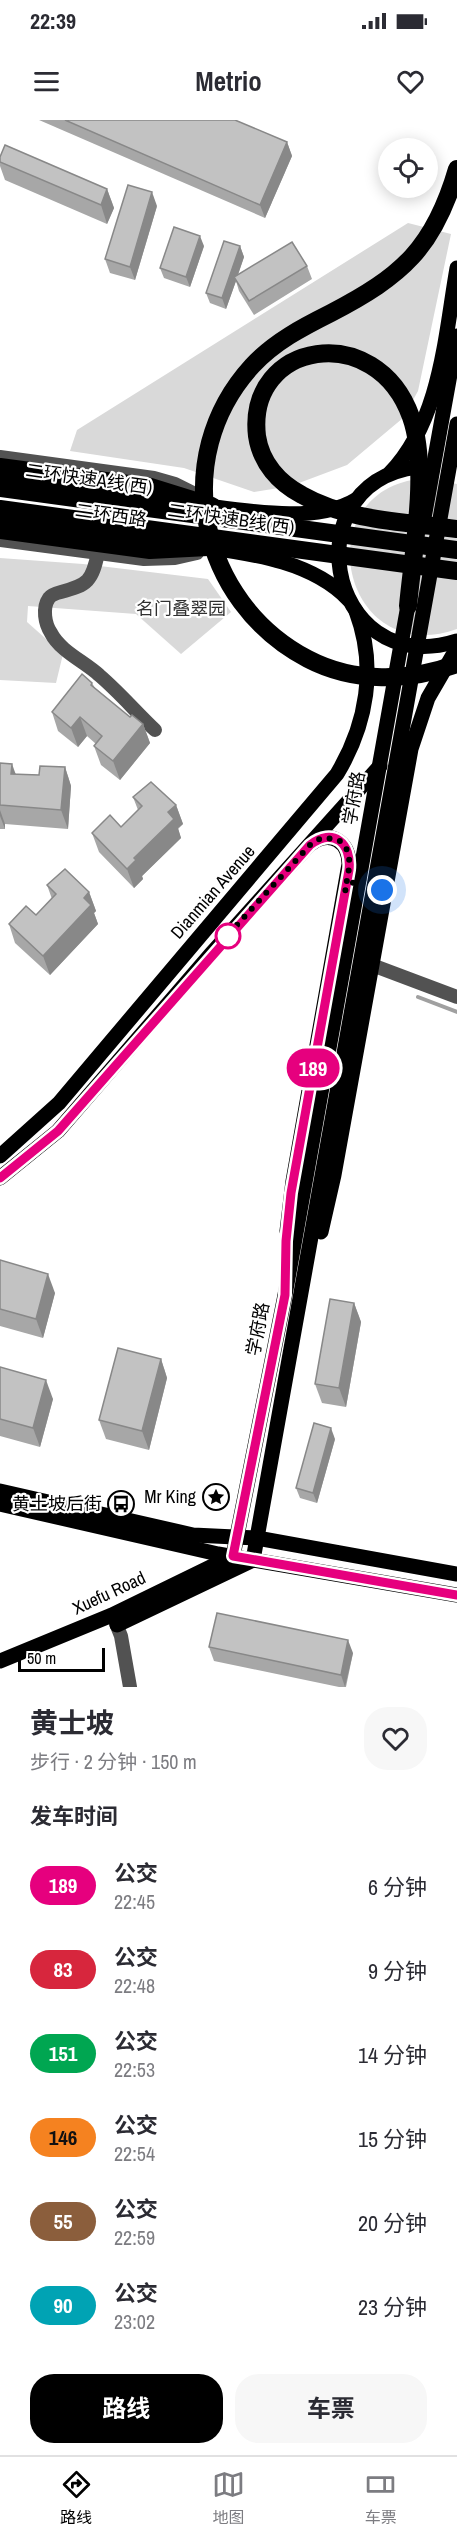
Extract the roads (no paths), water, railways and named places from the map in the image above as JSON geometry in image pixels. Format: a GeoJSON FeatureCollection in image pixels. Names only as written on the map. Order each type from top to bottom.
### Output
{"type":"FeatureCollection","features":[{"type":"Feature","properties":{"kind":"highway"},"geometry":{"type":"LineString","coordinates":[[457,169],[436,223],[422,246],[403,267],[366,294],[281,341],[245,374],[231,395],[219,422],[206,465],[204,493],[208,534],[223,573],[249,611],[285,646],[325,667],[366,676],[411,676],[457,664]]}},
{"type":"Feature","properties":{"kind":"highway"},"geometry":{"type":"LineString","coordinates":[[408,606],[415,529],[416,518],[417,507],[418,495],[420,477],[420,462],[414,427],[399,392],[387,377],[371,364],[340,353],[318,354],[297,360],[278,373],[260,403],[256,430],[258,445],[264,458],[283,482],[304,496],[344,512],[402,522],[413,523],[424,525],[457,529]]}},
{"type":"Feature","properties":{"kind":"highway"},"geometry":{"type":"LineString","coordinates":[[0,467],[151,488],[212,506]]}},
{"type":"Feature","properties":{"kind":"highway","name":"二环快速A线(西)"},"geometry":{"type":"LineString","coordinates":[[0,488],[457,550]]}},
{"type":"Feature","properties":{"kind":"highway","name":"二环快速B线(西)"},"geometry":{"type":"LineString","coordinates":[[0,509],[457,571]]}},
{"type":"Feature","properties":{"kind":"highway"},"geometry":{"type":"LineString","coordinates":[[0,530],[150,550],[208,547]]}},
{"type":"Feature","properties":{"kind":"main road"},"geometry":{"type":"LineString","coordinates":[[389,474],[415,438],[434,389],[457,268]]}},
{"type":"Feature","properties":{"kind":"main road","name":"学府路"},"geometry":{"type":"LineString","coordinates":[[315,1171],[408,606],[457,336]]}},
{"type":"Feature","properties":{"kind":"main road"},"geometry":{"type":"LineString","coordinates":[[434,389],[439,404],[446,409],[457,411]]}},
{"type":"Feature","properties":{"kind":"main road","name":"学府路"},"geometry":{"type":"LineString","coordinates":[[253,1560],[292,1297],[457,424]]}},
{"type":"Feature","properties":{"kind":"main road"},"geometry":{"type":"LineString","coordinates":[[357,499],[377,481],[402,470],[428,466],[457,471]]}},
{"type":"Feature","properties":{"kind":"main road","name":"二环西路"},"geometry":{"type":"LineString","coordinates":[[0,478],[271,512],[312,512],[338,508],[357,499]]}},
{"type":"Feature","properties":{"kind":"main road","name":"Dianmian Avenue"},"geometry":{"type":"LineString","coordinates":[[0,1156],[59,1103],[336,774],[357,733],[366,693],[367,655],[363,632],[339,575],[338,548],[344,522],[357,499]]}},
{"type":"Feature","properties":{"kind":"main road"},"geometry":{"type":"LineString","coordinates":[[208,547],[220,541],[225,527],[222,513],[212,506]]}},
{"type":"Feature","properties":{"kind":"main road","name":"二环西路"},"geometry":{"type":"LineString","coordinates":[[0,519],[250,554],[294,566],[326,582],[375,630],[397,642],[432,646],[457,641]]}},
{"type":"Feature","properties":{"kind":"main road","name":"学府路"},"geometry":{"type":"LineString","coordinates":[[233,1556],[292,1297],[320,1234],[333,1181],[411,749],[428,698],[457,648]]}},
{"type":"Feature","properties":{"kind":"main road"},"geometry":{"type":"LineString","coordinates":[[0,1178],[58,1131],[392,750],[428,698]]}},
{"type":"Feature","properties":{"kind":"main road"},"geometry":{"type":"LineString","coordinates":[[292,1297],[286,1241],[291,1193],[349,859],[343,843],[333,838],[326,837],[310,845]]}},
{"type":"Feature","properties":{"kind":"main road"},"geometry":{"type":"LineString","coordinates":[[345,891],[355,881],[369,880],[381,887],[384,896]]}},
{"type":"Feature","properties":{"kind":"main road"},"geometry":{"type":"LineString","coordinates":[[0,1491],[193,1535],[257,1538],[457,1574]]}},
{"type":"Feature","properties":{"kind":"main road"},"geometry":{"type":"LineString","coordinates":[[0,1504],[253,1560],[457,1594]]}},
{"type":"Feature","properties":{"kind":"main road"},"geometry":{"type":"LineString","coordinates":[[233,1556],[257,1538]]}},
{"type":"Feature","properties":{"kind":"main road","name":"Xuefu Road"},"geometry":{"type":"LineString","coordinates":[[0,1661],[114,1620],[233,1556]]}},
{"type":"Feature","properties":{"kind":"main road"},"geometry":{"type":"LineString","coordinates":[[114,1620],[253,1560]]}},
{"type":"Feature","properties":{"kind":"street"},"geometry":{"type":"LineString","coordinates":[[0,457],[162,479],[187,489],[212,506]]}},
{"type":"Feature","properties":{"kind":"street"},"geometry":{"type":"LineString","coordinates":[[0,540],[98,554],[161,560],[187,556],[208,547]]}},
{"type":"Feature","properties":{"kind":"street"},"geometry":{"type":"LineString","coordinates":[[98,554],[95,570],[88,580],[80,587],[56,593],[49,598],[46,620],[51,635],[99,674],[155,730]]}},
{"type":"Feature","properties":{"kind":"street"},"geometry":{"type":"LineString","coordinates":[[372,964],[457,997]]}},
{"type":"Feature","properties":{"kind":"street"},"geometry":{"type":"LineString","coordinates":[[114,1620],[121,1635],[130,1687]]}},
{"type":"Feature","properties":{"kind":"waterway"},"geometry":{"type":"LineString","coordinates":[[418,997],[457,1012]]}},
{"type":"Feature","properties":{"kind":"place","name":"Mr King"},"geometry":{"type":"Point","coordinates":[216,1497]}},
{"type":"Feature","properties":{"kind":"place","name":"黄土坡后街"},"geometry":{"type":"Point","coordinates":[121,1504]}},
{"type":"Feature","properties":{"kind":"park label","name":"名门叠翠园"},"geometry":{"type":"Point","coordinates":[181,609]}}]}
